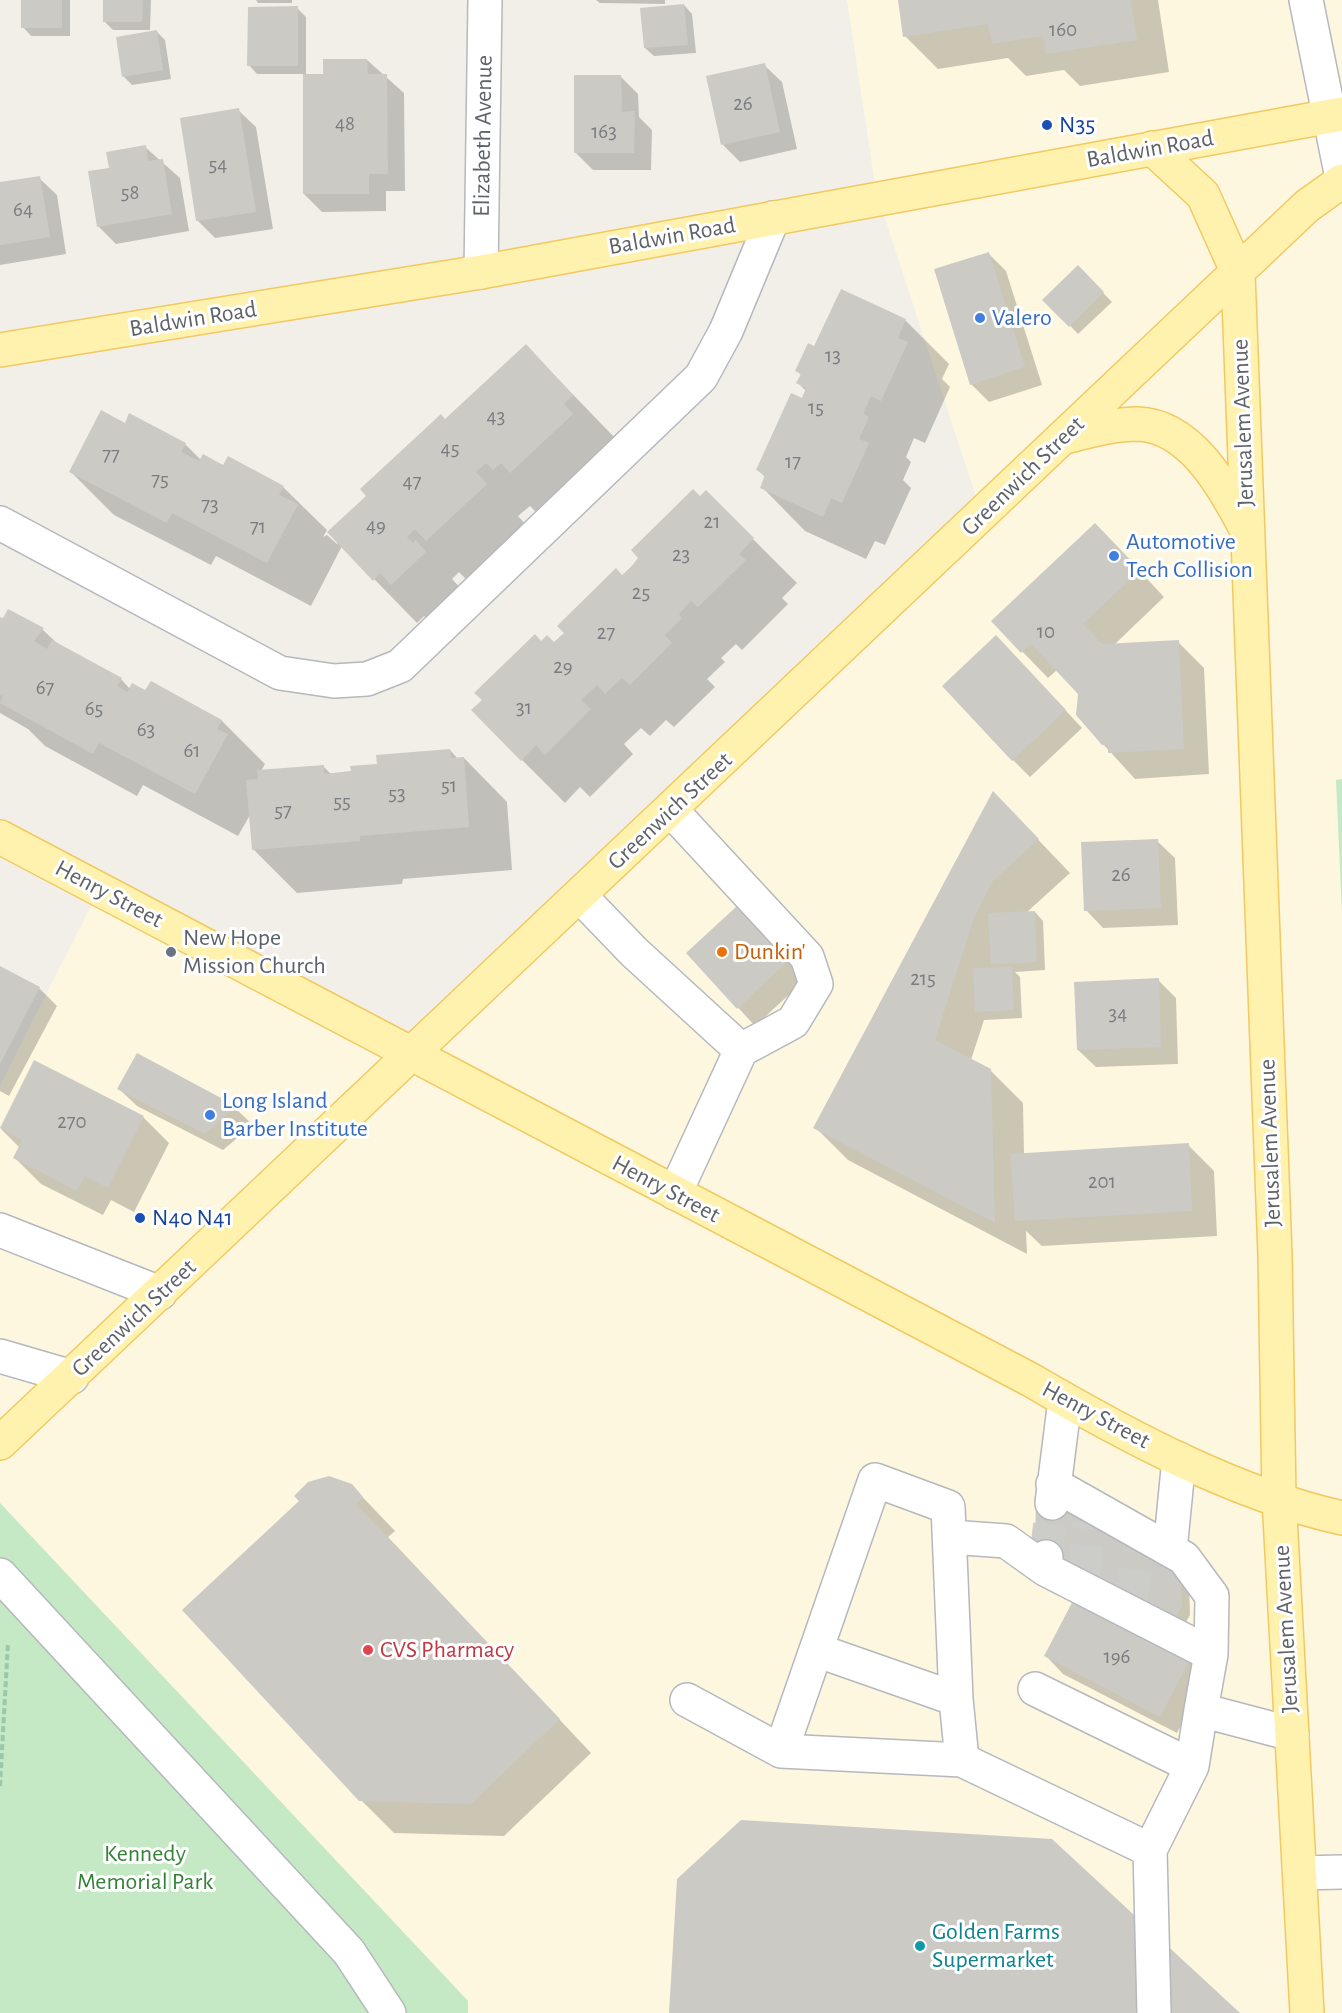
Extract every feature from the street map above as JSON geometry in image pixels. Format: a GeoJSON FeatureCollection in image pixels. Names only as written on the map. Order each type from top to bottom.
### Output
{"type":"FeatureCollection","features":[{"type":"Feature","properties":{"kind":"main road","name":"Baldwin Road"},"geometry":{"type":"LineString","coordinates":[[0,350],[481,272],[1336,115]]}},
{"type":"Feature","properties":{"kind":"main road"},"geometry":{"type":"LineString","coordinates":[[1152,148],[1203,195],[1238,273]]}},
{"type":"Feature","properties":{"kind":"main road","name":"Greenwich Street"},"geometry":{"type":"LineString","coordinates":[[0,1443],[1307,206],[1342,179]]}},
{"type":"Feature","properties":{"kind":"main road","name":"Jerusalem Avenue"},"geometry":{"type":"LineString","coordinates":[[1238,273],[1275,1255],[1279,1498],[1307,2013]]}},
{"type":"Feature","properties":{"kind":"main road"},"geometry":{"type":"LineString","coordinates":[[1063,438],[1114,425],[1141,424],[1164,432],[1188,444],[1199,456],[1226,491],[1247,530]]}},
{"type":"Feature","properties":{"kind":"main road","name":"Henry Street"},"geometry":{"type":"LineString","coordinates":[[0,837],[413,1053],[1112,1427],[1179,1459],[1314,1512],[1342,1518]]}},
{"type":"Feature","properties":{"kind":"street","name":"Elizabeth Avenue"},"geometry":{"type":"LineString","coordinates":[[481,272],[485,0]]}},
{"type":"Feature","properties":{"kind":"street"},"geometry":{"type":"LineString","coordinates":[[1306,0],[1336,115],[1342,179]]}},
{"type":"Feature","properties":{"kind":"street"},"geometry":{"type":"LineString","coordinates":[[0,523],[280,673],[334,681],[367,679],[400,666],[701,377],[726,331],[773,218]]}},
{"type":"Feature","properties":{"kind":"street"},"geometry":{"type":"LineString","coordinates":[[671,810],[761,911],[807,957],[816,984],[793,1022],[741,1050],[675,1193]]}},
{"type":"Feature","properties":{"kind":"street"},"geometry":{"type":"LineString","coordinates":[[580,896],[634,952],[741,1050]]}},
{"type":"Feature","properties":{"kind":"street"},"geometry":{"type":"LineString","coordinates":[[0,1230],[160,1293]]}},
{"type":"Feature","properties":{"kind":"street"},"geometry":{"type":"LineString","coordinates":[[0,1356],[72,1377]]}},
{"type":"Feature","properties":{"kind":"street"},"geometry":{"type":"LineString","coordinates":[[1065,1400],[1053,1494],[1150,1545],[1184,1558],[1212,1596],[1211,1653],[1192,1766],[1150,1850],[1154,2013]]}},
{"type":"Feature","properties":{"kind":"street"},"geometry":{"type":"LineString","coordinates":[[1150,1545],[1179,1459]]}},
{"type":"Feature","properties":{"kind":"street"},"geometry":{"type":"LineString","coordinates":[[781,1751],[875,1480],[948,1508],[956,1699],[962,1760]]}},
{"type":"Feature","properties":{"kind":"street"},"geometry":{"type":"LineString","coordinates":[[950,1537],[1006,1541],[1211,1653]]}},
{"type":"Feature","properties":{"kind":"street"},"geometry":{"type":"LineString","coordinates":[[4,1580],[350,1952],[389,2013]]}},
{"type":"Feature","properties":{"kind":"street"},"geometry":{"type":"LineString","coordinates":[[816,1650],[956,1699]]}},
{"type":"Feature","properties":{"kind":"street"},"geometry":{"type":"LineString","coordinates":[[1035,1689],[1192,1766]]}},
{"type":"Feature","properties":{"kind":"street"},"geometry":{"type":"LineString","coordinates":[[687,1700],[781,1751],[962,1760],[1150,1850]]}},
{"type":"Feature","properties":{"kind":"street"},"geometry":{"type":"LineString","coordinates":[[1201,1710],[1292,1734]]}},
{"type":"Feature","properties":{"kind":"street"},"geometry":{"type":"LineString","coordinates":[[1300,1873],[1342,1872]]}},
{"type":"Feature","properties":{"kind":"path"},"geometry":{"type":"LineString","coordinates":[[0,1786],[6,1706],[4,1580]]}},
{"type":"Feature","properties":{"kind":"shaded area"},"geometry":{"type":"Polygon","coordinates":[[[847,0],[1342,0],[1342,2013],[468,2013],[468,2001],[0,1503],[0,1086],[100,888],[422,1050],[981,512],[876,191],[847,0]]]}},
{"type":"Feature","properties":{"kind":"green space"},"geometry":{"type":"Polygon","coordinates":[[[1342,779],[1342,913],[1336,780],[1342,779]]]}},
{"type":"Feature","properties":{"kind":"green space","name":"Kennedy Memorial Park"},"geometry":{"type":"Polygon","coordinates":[[[0,1503],[468,2001],[468,2013],[0,2013],[0,1503]]]}},
{"type":"Feature","properties":{"kind":"building"},"geometry":{"type":"Polygon","coordinates":[[[21,0],[62,0],[62,28],[21,28],[21,0]]]}},
{"type":"Feature","properties":{"kind":"building"},"geometry":{"type":"Polygon","coordinates":[[[103,0],[143,0],[142,22],[103,22],[103,0]]]}},
{"type":"Feature","properties":{"kind":"building"},"geometry":{"type":"Polygon","coordinates":[[[898,0],[1131,0],[1137,40],[1046,54],[1043,36],[992,44],[988,24],[903,37],[898,0]]]}},
{"type":"Feature","properties":{"kind":"building"},"geometry":{"type":"Polygon","coordinates":[[[684,4],[688,45],[644,48],[640,8],[684,4]]]}},
{"type":"Feature","properties":{"kind":"building"},"geometry":{"type":"Polygon","coordinates":[[[298,6],[298,66],[247,66],[248,7],[298,6]]]}},
{"type":"Feature","properties":{"kind":"building"},"geometry":{"type":"Polygon","coordinates":[[[157,30],[163,70],[122,77],[116,37],[157,30]]]}},
{"type":"Feature","properties":{"kind":"building"},"geometry":{"type":"Polygon","coordinates":[[[323,59],[367,59],[368,74],[387,74],[388,174],[369,174],[369,194],[303,194],[303,74],[323,74],[323,59]]]}},
{"type":"Feature","properties":{"kind":"building"},"geometry":{"type":"Polygon","coordinates":[[[765,63],[780,132],[721,145],[706,76],[765,63]]]}},
{"type":"Feature","properties":{"kind":"building"},"geometry":{"type":"Polygon","coordinates":[[[574,75],[621,75],[622,112],[635,111],[634,153],[574,153],[574,75]]]}},
{"type":"Feature","properties":{"kind":"building"},"geometry":{"type":"Polygon","coordinates":[[[239,108],[256,212],[196,221],[180,118],[239,108]]]}},
{"type":"Feature","properties":{"kind":"building"},"geometry":{"type":"Polygon","coordinates":[[[146,145],[148,161],[163,159],[172,214],[97,227],[88,171],[109,168],[106,152],[146,145]]]}},
{"type":"Feature","properties":{"kind":"building"},"geometry":{"type":"Polygon","coordinates":[[[40,176],[50,237],[0,245],[0,182],[40,176]]]}},
{"type":"Feature","properties":{"kind":"building","name":"Valero"},"geometry":{"type":"Polygon","coordinates":[[[989,252],[1025,367],[970,385],[934,269],[989,252]]]}},
{"type":"Feature","properties":{"kind":"building"},"geometry":{"type":"Polygon","coordinates":[[[1078,265],[1104,292],[1069,327],[1042,300],[1078,265]]]}},
{"type":"Feature","properties":{"kind":"building"},"geometry":{"type":"Polygon","coordinates":[[[841,289],[906,319],[898,338],[908,342],[881,401],[871,396],[863,414],[869,417],[859,439],[869,443],[842,503],[831,498],[823,517],[760,488],[765,475],[756,470],[791,393],[802,398],[806,388],[796,383],[801,374],[795,371],[808,343],[814,346],[841,289]]]}},
{"type":"Feature","properties":{"kind":"building"},"geometry":{"type":"Polygon","coordinates":[[[526,344],[573,395],[564,404],[573,414],[510,473],[501,463],[493,470],[486,463],[476,472],[487,484],[426,541],[415,529],[407,537],[413,543],[416,540],[426,552],[391,585],[380,573],[373,581],[327,532],[366,496],[360,489],[441,414],[445,419],[526,344]]]}},
{"type":"Feature","properties":{"kind":"building"},"geometry":{"type":"Polygon","coordinates":[[[101,410],[125,423],[129,413],[186,443],[181,452],[199,461],[203,454],[223,465],[228,456],[284,486],[279,495],[298,504],[267,563],[172,513],[167,523],[69,472],[101,410]]]}},
{"type":"Feature","properties":{"kind":"building"},"geometry":{"type":"Polygon","coordinates":[[[693,489],[700,496],[706,490],[754,538],[739,554],[746,560],[698,607],[691,601],[679,614],[682,618],[665,635],[672,643],[630,685],[622,678],[605,694],[597,685],[581,700],[591,709],[545,755],[536,745],[521,761],[471,710],[482,700],[474,693],[535,634],[541,641],[547,635],[554,642],[564,633],[557,626],[616,568],[622,575],[631,567],[638,558],[631,550],[693,489]]]}},
{"type":"Feature","properties":{"kind":"building"},"geometry":{"type":"Polygon","coordinates":[[[1095,523],[1140,570],[1083,624],[1102,644],[1179,640],[1184,749],[1108,753],[1108,745],[1102,745],[1076,715],[1078,694],[1031,644],[1021,653],[991,621],[1095,523]]]}},
{"type":"Feature","properties":{"kind":"building"},"geometry":{"type":"Polygon","coordinates":[[[8,609],[44,628],[34,641],[47,649],[52,640],[122,678],[117,686],[127,692],[132,683],[145,690],[151,681],[222,720],[217,729],[228,734],[195,794],[99,743],[93,754],[0,703],[3,696],[0,695],[0,617],[3,618],[8,609]]]}},
{"type":"Feature","properties":{"kind":"building"},"geometry":{"type":"Polygon","coordinates":[[[996,635],[1066,710],[1012,761],[942,686],[996,635]]]}},
{"type":"Feature","properties":{"kind":"building"},"geometry":{"type":"Polygon","coordinates":[[[450,749],[451,758],[464,757],[469,827],[360,836],[360,841],[252,850],[246,780],[258,779],[257,770],[324,765],[324,774],[351,771],[350,766],[377,764],[376,755],[450,749]]]}},
{"type":"Feature","properties":{"kind":"building"},"geometry":{"type":"Polygon","coordinates":[[[993,791],[1039,839],[993,881],[974,918],[935,1040],[991,1069],[995,1223],[813,1128],[993,791]]]}},
{"type":"Feature","properties":{"kind":"building"},"geometry":{"type":"Polygon","coordinates":[[[1158,839],[1161,908],[1084,911],[1081,842],[1158,839]]]}},
{"type":"Feature","properties":{"kind":"building"},"geometry":{"type":"Polygon","coordinates":[[[737,906],[788,961],[737,1009],[686,953],[737,906]]]}},
{"type":"Feature","properties":{"kind":"building"},"geometry":{"type":"Polygon","coordinates":[[[1035,911],[1037,962],[991,964],[988,913],[1035,911]]]}},
{"type":"Feature","properties":{"kind":"building"},"geometry":{"type":"Polygon","coordinates":[[[0,966],[40,987],[0,1064],[0,966]]]}},
{"type":"Feature","properties":{"kind":"building"},"geometry":{"type":"Polygon","coordinates":[[[1012,967],[1014,1010],[975,1012],[973,968],[1012,967]]]}},
{"type":"Feature","properties":{"kind":"building"},"geometry":{"type":"Polygon","coordinates":[[[1159,978],[1161,1047],[1077,1050],[1074,982],[1159,978]]]}},
{"type":"Feature","properties":{"kind":"building"},"geometry":{"type":"Polygon","coordinates":[[[137,1053],[236,1106],[205,1134],[117,1089],[137,1053]]]}},
{"type":"Feature","properties":{"kind":"building"},"geometry":{"type":"Polygon","coordinates":[[[34,1060],[144,1116],[108,1188],[85,1176],[77,1191],[13,1158],[22,1140],[0,1128],[34,1060]]]}},
{"type":"Feature","properties":{"kind":"building"},"geometry":{"type":"Polygon","coordinates":[[[1189,1143],[1192,1211],[1015,1221],[1010,1154],[1189,1143]]]}},
{"type":"Feature","properties":{"kind":"building"},"geometry":{"type":"Polygon","coordinates":[[[329,1476],[352,1484],[363,1497],[356,1504],[560,1719],[471,1804],[359,1801],[182,1610],[299,1501],[294,1496],[308,1482],[329,1476]]]}},
{"type":"Feature","properties":{"kind":"building"},"geometry":{"type":"Polygon","coordinates":[[[1036,1494],[1181,1575],[1182,1606],[1171,1624],[1035,1552],[1036,1494]]]}},
{"type":"Feature","properties":{"kind":"building"},"geometry":{"type":"Polygon","coordinates":[[[1075,1597],[1191,1658],[1160,1717],[1044,1656],[1075,1597]]]}},
{"type":"Feature","properties":{"kind":"building","name":"Golden Farms Supermarket"},"geometry":{"type":"Polygon","coordinates":[[[741,1820],[1052,1839],[1240,2013],[669,2013],[677,1879],[741,1820]]]}},
{"type":"Feature","properties":{"kind":"tunnel"},"geometry":{"type":"LineString","coordinates":[[1046,1557],[1052,1503]]}},
{"type":"Feature","properties":{"kind":"tunnel"},"geometry":{"type":"LineString","coordinates":[[1084,1578],[1089,1523]]}},
{"type":"Feature","properties":{"kind":"tunnel"},"geometry":{"type":"LineString","coordinates":[[1130,1602],[1139,1551]]}},
{"type":"Feature","properties":{"kind":"place","name":"N35"},"geometry":{"type":"Point","coordinates":[1047,125]}},
{"type":"Feature","properties":{"kind":"place","name":"Valero"},"geometry":{"type":"Point","coordinates":[980,318]}},
{"type":"Feature","properties":{"kind":"place","name":"Automotive Tech Collision"},"geometry":{"type":"Point","coordinates":[1114,556]}},
{"type":"Feature","properties":{"kind":"place","name":"New Hope Mission Church"},"geometry":{"type":"Point","coordinates":[171,952]}},
{"type":"Feature","properties":{"kind":"place","name":"Dunkin'"},"geometry":{"type":"Point","coordinates":[722,952]}},
{"type":"Feature","properties":{"kind":"place","name":"Long Island Barber Institute"},"geometry":{"type":"Point","coordinates":[210,1115]}},
{"type":"Feature","properties":{"kind":"place","name":"N40 N41"},"geometry":{"type":"Point","coordinates":[140,1218]}},
{"type":"Feature","properties":{"kind":"place","name":"CVS Pharmacy"},"geometry":{"type":"Point","coordinates":[368,1650]}},
{"type":"Feature","properties":{"kind":"place","name":"Golden Farms Supermarket"},"geometry":{"type":"Point","coordinates":[920,1946]}}]}
